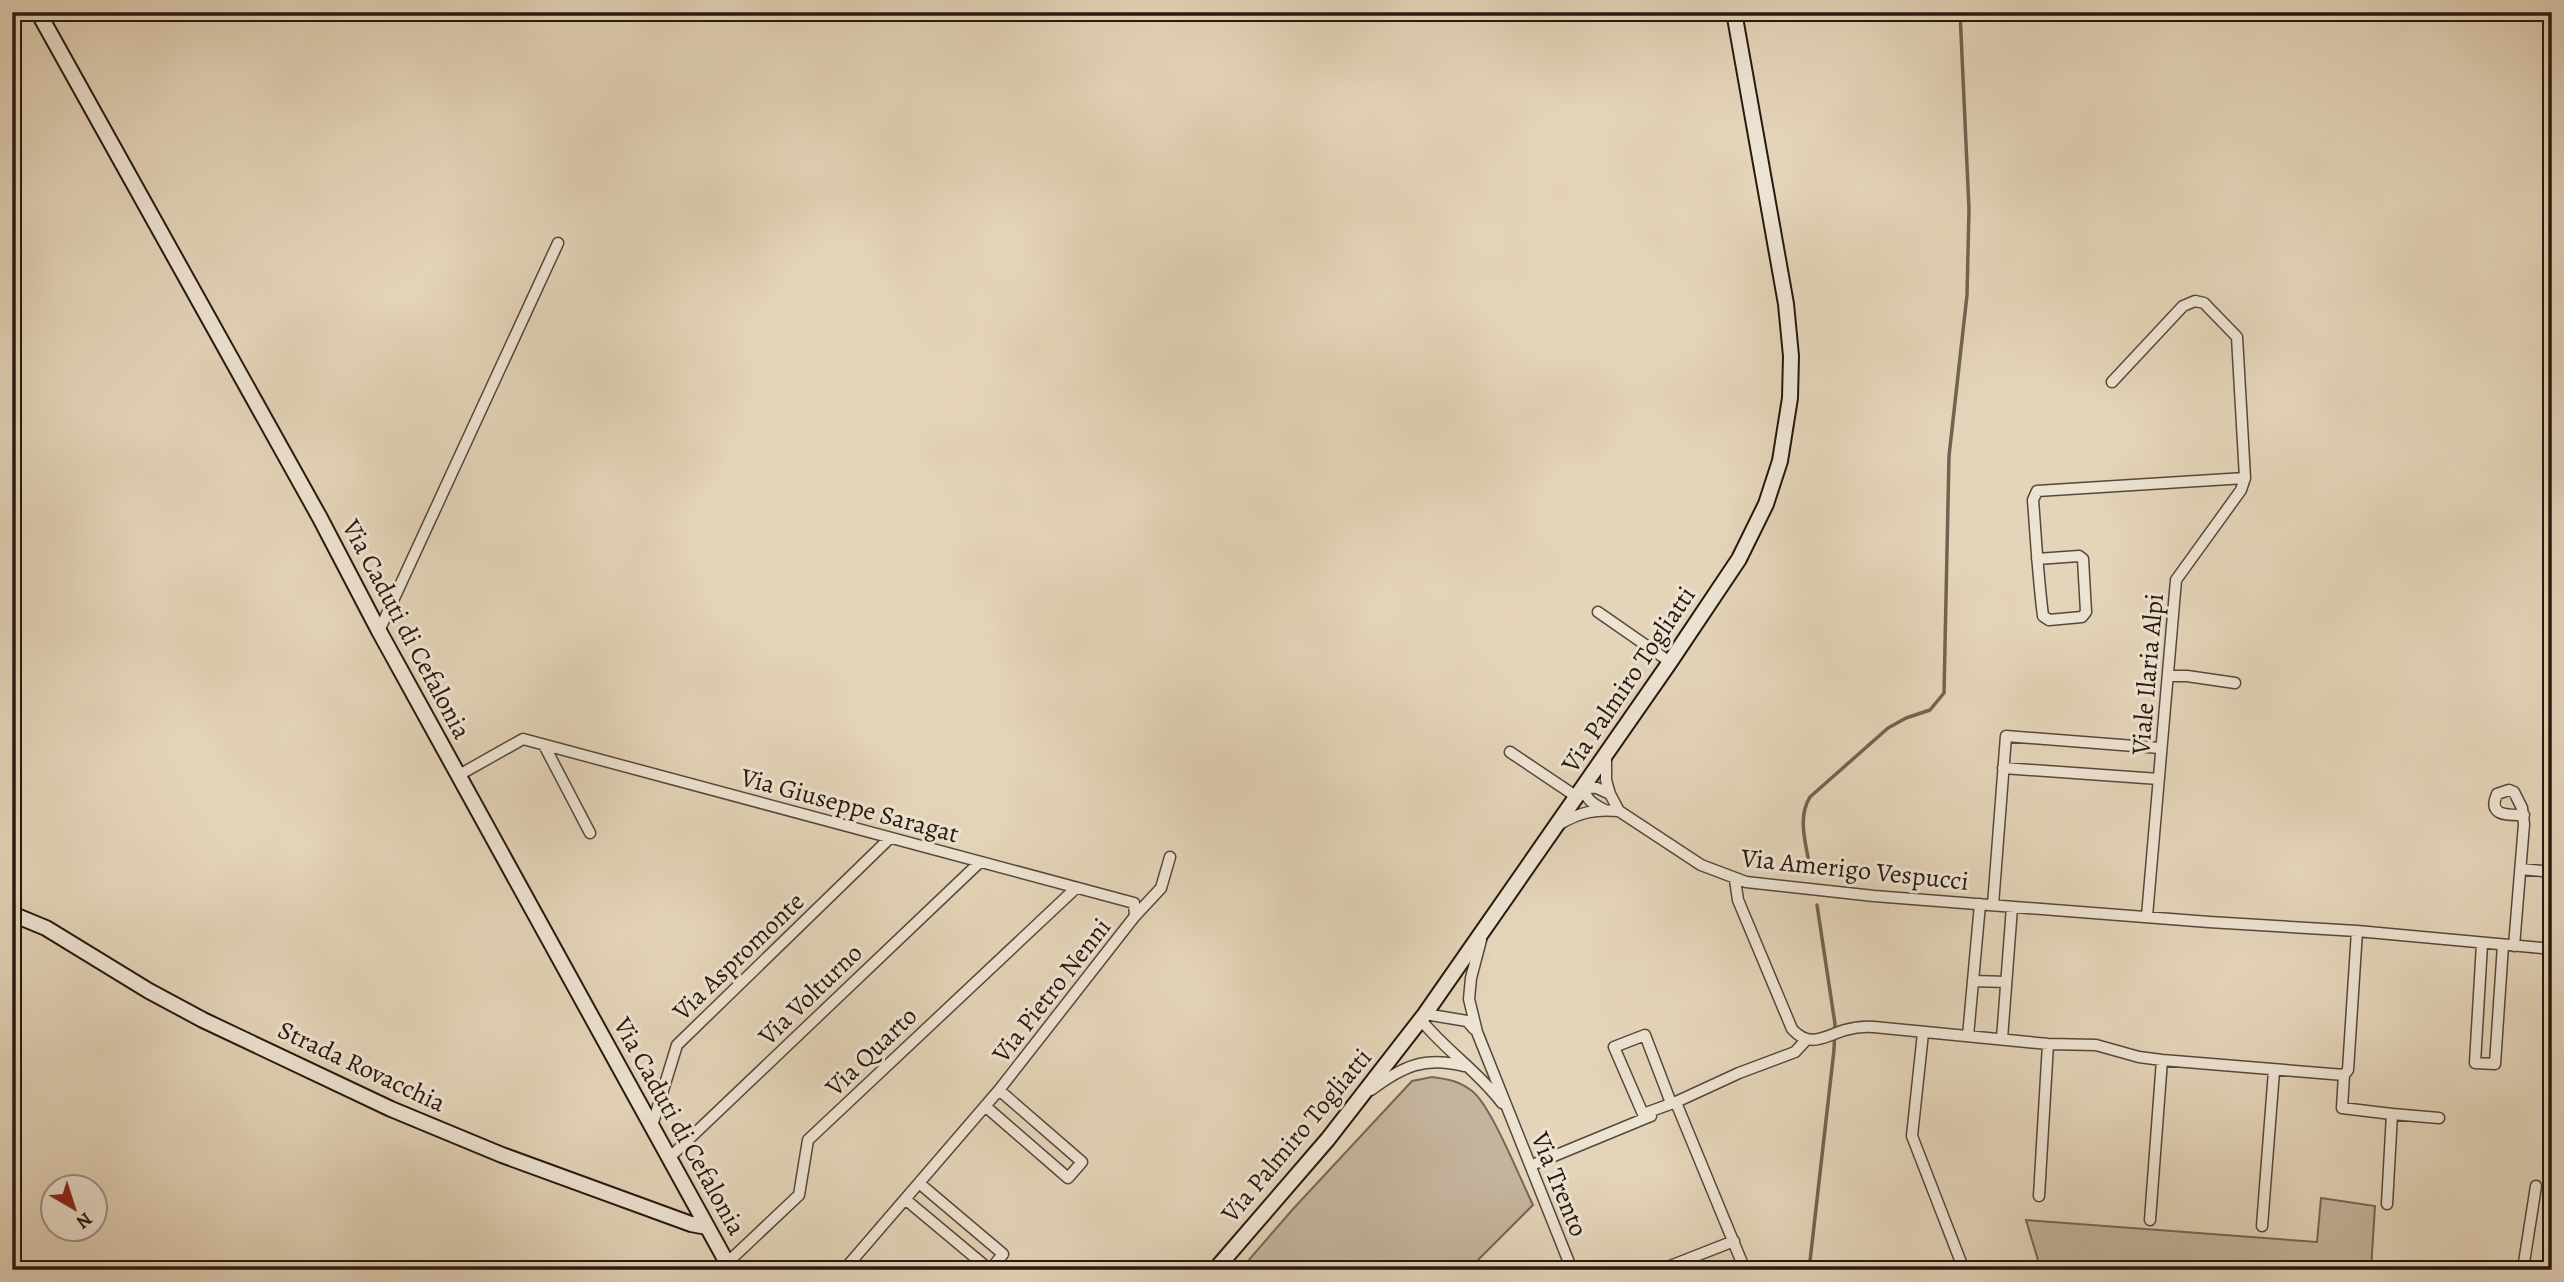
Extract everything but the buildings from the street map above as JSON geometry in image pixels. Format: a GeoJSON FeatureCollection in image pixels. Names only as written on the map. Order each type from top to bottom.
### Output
{"type":"FeatureCollection","features":[{"type":"Feature","properties":{"kind":"street","name":"Via Caduti di Cefalonia"},"geometry":{"type":"LineString","coordinates":[[38,12],[320,518],[379,631],[729,1266]]}},
{"type":"Feature","properties":{"kind":"street","name":"Via Palmiro Togliatti"},"geometry":{"type":"LineString","coordinates":[[1215,1270],[1360,1098],[1423,1017],[1670,662],[1739,559],[1756,527],[1780,461],[1790,398],[1791,356],[1786,304],[1734,12]]}},
{"type":"Feature","properties":{"kind":"street"},"geometry":{"type":"LineString","coordinates":[[379,631],[558,243]]}},
{"type":"Feature","properties":{"kind":"street"},"geometry":{"type":"LineString","coordinates":[[2037,559],[2079,556],[2083,559],[2085,611],[2082,617],[2049,620],[2042,616],[2037,559],[2033,500],[2034,495],[2041,490],[2245,478],[2237,337],[2203,303],[2195,301],[2183,306],[2112,382]]}},
{"type":"Feature","properties":{"kind":"street","name":"Viale Ilaria Alpi"},"geometry":{"type":"LineString","coordinates":[[2147,916],[2176,580],[2241,490],[2245,478]]}},
{"type":"Feature","properties":{"kind":"street"},"geometry":{"type":"LineString","coordinates":[[1598,612],[1670,662]]}},
{"type":"Feature","properties":{"kind":"street"},"geometry":{"type":"LineString","coordinates":[[2168,676],[2235,683]]}},
{"type":"Feature","properties":{"kind":"street"},"geometry":{"type":"LineString","coordinates":[[1993,905],[2006,736],[2160,748]]}},
{"type":"Feature","properties":{"kind":"street","name":"Via Giuseppe Saragat"},"geometry":{"type":"LineString","coordinates":[[458,775],[523,739],[1134,904],[1135,916]]}},
{"type":"Feature","properties":{"kind":"street"},"geometry":{"type":"LineString","coordinates":[[544,745],[590,833]]}},
{"type":"Feature","properties":{"kind":"street"},"geometry":{"type":"LineString","coordinates":[[1510,752],[1585,795],[1603,810]]}},
{"type":"Feature","properties":{"kind":"street","name":"Via Amerigo Vespucci"},"geometry":{"type":"LineString","coordinates":[[1606,756],[1606,780],[1619,811],[1701,865],[1735,880],[1760,885],[2012,907],[2357,931],[2552,949]]}},
{"type":"Feature","properties":{"kind":"street"},"geometry":{"type":"LineString","coordinates":[[2003,768],[2159,779]]}},
{"type":"Feature","properties":{"kind":"street"},"geometry":{"type":"LineString","coordinates":[[1580,792],[1597,788],[1610,794]]}},
{"type":"Feature","properties":{"kind":"street","name":"Via Amerigo Vespucci"},"geometry":{"type":"LineString","coordinates":[[1557,826],[1582,811],[1619,811]]}},
{"type":"Feature","properties":{"kind":"street"},"geometry":{"type":"LineString","coordinates":[[2482,944],[2475,1062],[2495,1064],[2508,946],[2521,869],[2524,815]]}},
{"type":"Feature","properties":{"kind":"street","name":"Via Aspromonte"},"geometry":{"type":"LineString","coordinates":[[652,1126],[677,1045],[890,838]]}},
{"type":"Feature","properties":{"kind":"street","name":"Via Pietro Nenni"},"geometry":{"type":"LineString","coordinates":[[844,1270],[999,1090],[1135,916],[1161,888],[1170,857]]}},
{"type":"Feature","properties":{"kind":"street","name":"Via Volturno"},"geometry":{"type":"LineString","coordinates":[[669,1157],[980,862]]}},
{"type":"Feature","properties":{"kind":"street"},"geometry":{"type":"LineString","coordinates":[[2521,869],[2552,873]]}},
{"type":"Feature","properties":{"kind":"street"},"geometry":{"type":"LineString","coordinates":[[1735,880],[1738,900],[1792,1029],[1807,1040],[1816,1041],[1843,1030],[1867,1027],[2048,1044],[2096,1045],[2139,1057],[2162,1060],[2344,1075]]}},
{"type":"Feature","properties":{"kind":"street","name":"Via Quarto"},"geometry":{"type":"LineString","coordinates":[[729,1266],[799,1195],[808,1140],[1076,888]]}},
{"type":"Feature","properties":{"kind":"street","name":"Via Amerigo Vespucci"},"geometry":{"type":"LineString","coordinates":[[1968,1036],[1980,904]]}},
{"type":"Feature","properties":{"kind":"street"},"geometry":{"type":"LineString","coordinates":[[2002,1039],[2012,907]]}},
{"type":"Feature","properties":{"kind":"street","name":"Strada Rovacchia"},"geometry":{"type":"LineString","coordinates":[[12,914],[46,928],[192,1014],[391,1110],[502,1155],[691,1224],[707,1227]]}},
{"type":"Feature","properties":{"kind":"street","name":"Via Trento"},"geometry":{"type":"LineString","coordinates":[[1487,923],[1475,957],[1469,999],[1477,1032],[1572,1270]]}},
{"type":"Feature","properties":{"kind":"street"},"geometry":{"type":"LineString","coordinates":[[2357,931],[2348,1070],[2344,1075],[2342,1108],[2439,1118]]}},
{"type":"Feature","properties":{"kind":"street"},"geometry":{"type":"LineString","coordinates":[[1973,981],[2006,982]]}},
{"type":"Feature","properties":{"kind":"street"},"geometry":{"type":"LineString","coordinates":[[1423,1017],[1467,1021],[1477,1032]]}},
{"type":"Feature","properties":{"kind":"street","name":"Via Trento"},"geometry":{"type":"LineString","coordinates":[[1423,1017],[1444,1046],[1489,1085],[1510,1114]]}},
{"type":"Feature","properties":{"kind":"street"},"geometry":{"type":"LineString","coordinates":[[1923,1033],[1912,1136],[1964,1270]]}},
{"type":"Feature","properties":{"kind":"street"},"geometry":{"type":"LineString","coordinates":[[1675,1103],[1643,1114],[1614,1047],[1645,1035],[1675,1103],[1734,1241],[1745,1270]]}},
{"type":"Feature","properties":{"kind":"street"},"geometry":{"type":"LineString","coordinates":[[1537,1163],[1739,1073],[1795,1052],[1807,1040]]}},
{"type":"Feature","properties":{"kind":"street"},"geometry":{"type":"LineString","coordinates":[[2039,1196],[2048,1044]]}},
{"type":"Feature","properties":{"kind":"street"},"geometry":{"type":"LineString","coordinates":[[2150,1220],[2162,1060]]}},
{"type":"Feature","properties":{"kind":"street"},"geometry":{"type":"LineString","coordinates":[[1360,1098],[1403,1068],[1424,1062],[1445,1061],[1468,1067]]}},
{"type":"Feature","properties":{"kind":"street"},"geometry":{"type":"LineString","coordinates":[[2262,1226],[2274,1071]]}},
{"type":"Feature","properties":{"kind":"street","name":"Via Pietro Nenni"},"geometry":{"type":"LineString","coordinates":[[985,1106],[1068,1178],[1077,1168],[1082,1162],[999,1090]]}},
{"type":"Feature","properties":{"kind":"street"},"geometry":{"type":"LineString","coordinates":[[2387,1204],[2392,1114]]}},
{"type":"Feature","properties":{"kind":"street"},"geometry":{"type":"LineString","coordinates":[[905,1199],[990,1270],[1003,1254],[919,1183]]}},
{"type":"Feature","properties":{"kind":"street"},"geometry":{"type":"LineString","coordinates":[[2526,1270],[2523,1269],[2536,1186]]}},
{"type":"Feature","properties":{"kind":"street"},"geometry":{"type":"LineString","coordinates":[[1660,1270],[1734,1241]]}},
{"type":"Feature","properties":{"kind":"shaded area"},"geometry":{"type":"Polygon","coordinates":[[[1432,1077],[1458,1083],[1480,1099],[1533,1205],[1468,1270],[1240,1270],[1412,1081],[1432,1077]]]}},
{"type":"Feature","properties":{"kind":"shaded area"},"geometry":{"type":"Polygon","coordinates":[[[2321,1198],[2375,1206],[2371,1270],[2041,1270],[2026,1220],[2317,1242],[2321,1198]]]}},
{"type":"Feature","properties":{"kind":"waterway"},"geometry":{"type":"LineString","coordinates":[[1810,868],[1803,822],[1810,797],[1888,728],[1906,718],[1930,710],[1944,693],[1949,456],[1967,295],[1969,209],[1960,12]]}},
{"type":"Feature","properties":{"kind":"waterway"},"geometry":{"type":"LineString","coordinates":[[1809,1270],[1835,1024],[1817,905]]}}]}
